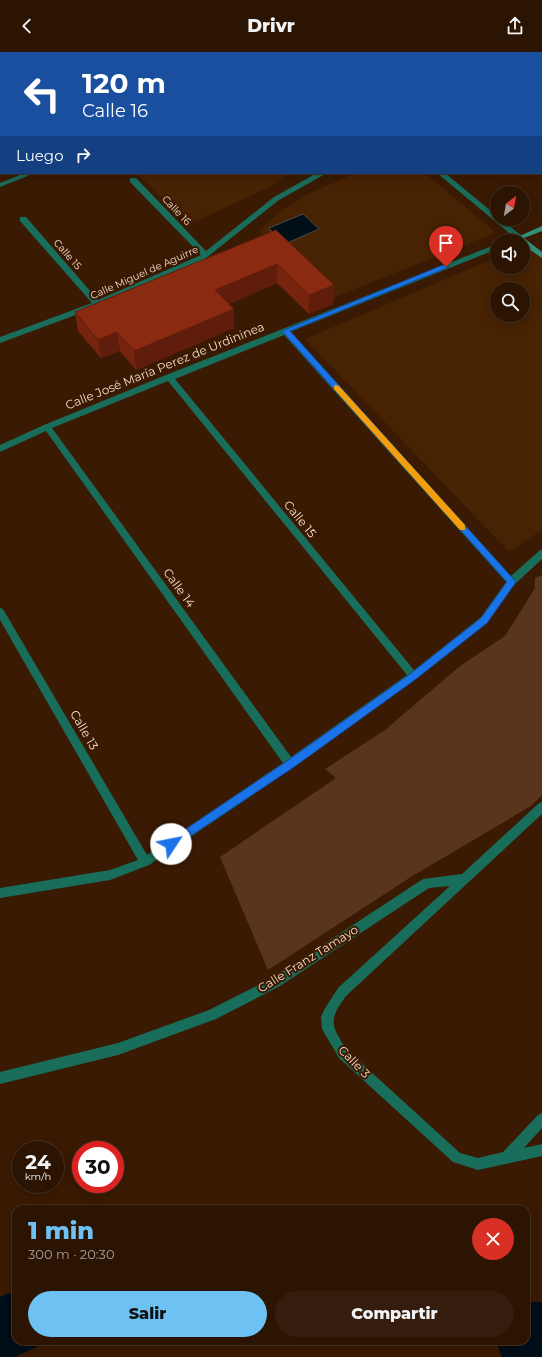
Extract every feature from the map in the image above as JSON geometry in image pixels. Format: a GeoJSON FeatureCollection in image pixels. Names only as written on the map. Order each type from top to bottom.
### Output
{"type":"FeatureCollection","features":[{"type":"Feature","properties":{"kind":"main road"},"geometry":{"type":"LineString","coordinates":[[530,235],[542,228]]}},
{"type":"Feature","properties":{"kind":"main road"},"geometry":{"type":"LineString","coordinates":[[530,246],[542,256]]}},
{"type":"Feature","properties":{"kind":"street"},"geometry":{"type":"LineString","coordinates":[[0,185],[28,174]]}},
{"type":"Feature","properties":{"kind":"street","name":"Calle Miguel de Aguirre"},"geometry":{"type":"LineString","coordinates":[[0,340],[97,304],[206,255],[269,204],[295,186],[321,174]]}},
{"type":"Feature","properties":{"kind":"street"},"geometry":{"type":"LineString","coordinates":[[442,174],[515,234]]}},
{"type":"Feature","properties":{"kind":"street","name":"Calle 16"},"geometry":{"type":"LineString","coordinates":[[133,180],[206,255]]}},
{"type":"Feature","properties":{"kind":"street","name":"Calle 15"},"geometry":{"type":"LineString","coordinates":[[23,219],[97,304]]}},
{"type":"Feature","properties":{"kind":"street","name":"Calle José María Perez de Urdininea"},"geometry":{"type":"LineString","coordinates":[[0,449],[47,427],[169,377],[490,249]]}},
{"type":"Feature","properties":{"kind":"street"},"geometry":{"type":"LineString","coordinates":[[285,331],[512,582]]}},
{"type":"Feature","properties":{"kind":"street","name":"Calle 15"},"geometry":{"type":"LineString","coordinates":[[169,377],[413,676]]}},
{"type":"Feature","properties":{"kind":"street","name":"Calle 14"},"geometry":{"type":"LineString","coordinates":[[47,427],[290,764]]}},
{"type":"Feature","properties":{"kind":"street"},"geometry":{"type":"LineString","coordinates":[[0,893],[110,875],[144,862],[290,764],[413,676],[484,620],[512,582],[542,554]]}},
{"type":"Feature","properties":{"kind":"street","name":"Calle 13"},"geometry":{"type":"LineString","coordinates":[[0,612],[144,862]]}},
{"type":"Feature","properties":{"kind":"street"},"geometry":{"type":"LineString","coordinates":[[465,880],[542,807]]}},
{"type":"Feature","properties":{"kind":"street","name":"Calle Franz Tamayo"},"geometry":{"type":"LineString","coordinates":[[0,1078],[118,1049],[212,1015],[276,982],[427,883],[465,880]]}},
{"type":"Feature","properties":{"kind":"street","name":"Calle 3"},"geometry":{"type":"LineString","coordinates":[[465,880],[342,992],[329,1008],[326,1024],[330,1035],[343,1054],[457,1158],[478,1164],[542,1150]]}},
{"type":"Feature","properties":{"kind":"street"},"geometry":{"type":"LineString","coordinates":[[506,1158],[542,1119]]}},
{"type":"Feature","properties":{"kind":"shaded area"},"geometry":{"type":"Polygon","coordinates":[[[137,174],[290,174],[282,177],[274,185],[190,224],[137,174]]]}},
{"type":"Feature","properties":{"kind":"shaded area"},"geometry":{"type":"Polygon","coordinates":[[[354,174],[426,174],[494,231],[492,234],[328,300],[259,231],[282,210],[310,193],[354,174]]]}},
{"type":"Feature","properties":{"kind":"shaded area"},"geometry":{"type":"Polygon","coordinates":[[[303,214],[319,229],[285,244],[269,228],[303,214]]]}},
{"type":"Feature","properties":{"kind":"shaded area"},"geometry":{"type":"Polygon","coordinates":[[[530,248],[542,258],[542,530],[509,552],[305,339],[490,260],[490,274],[530,274],[530,248]]]}},
{"type":"Feature","properties":{"kind":"shaded area"},"geometry":{"type":"Polygon","coordinates":[[[542,575],[542,795],[531,806],[414,875],[268,970],[220,857],[336,778],[325,769],[385,730],[460,666],[505,636],[535,588],[535,578],[542,575]]]}},
{"type":"Feature","properties":{"kind":"building"},"geometry":{"type":"Polygon","coordinates":[[[276,230],[334,285],[309,295],[277,264],[215,290],[234,309],[134,351],[117,332],[98,340],[75,312],[276,230]]]}},
{"type":"Feature","properties":{"kind":"waterway"},"geometry":{"type":"LineString","coordinates":[[0,1330],[12,1325]]}},
{"type":"Feature","properties":{"kind":"waterway"},"geometry":{"type":"LineString","coordinates":[[530,1335],[542,1335]]}},
{"type":"Feature","properties":{"kind":"slow traffic"},"geometry":{"type":"LineString","coordinates":[[336,387],[462,528]]}},
{"type":"Feature","properties":{"kind":"route"},"geometry":{"type":"LineString","coordinates":[[171,844],[290,764],[413,676],[484,620],[512,582],[285,331],[446,267]]}}]}
